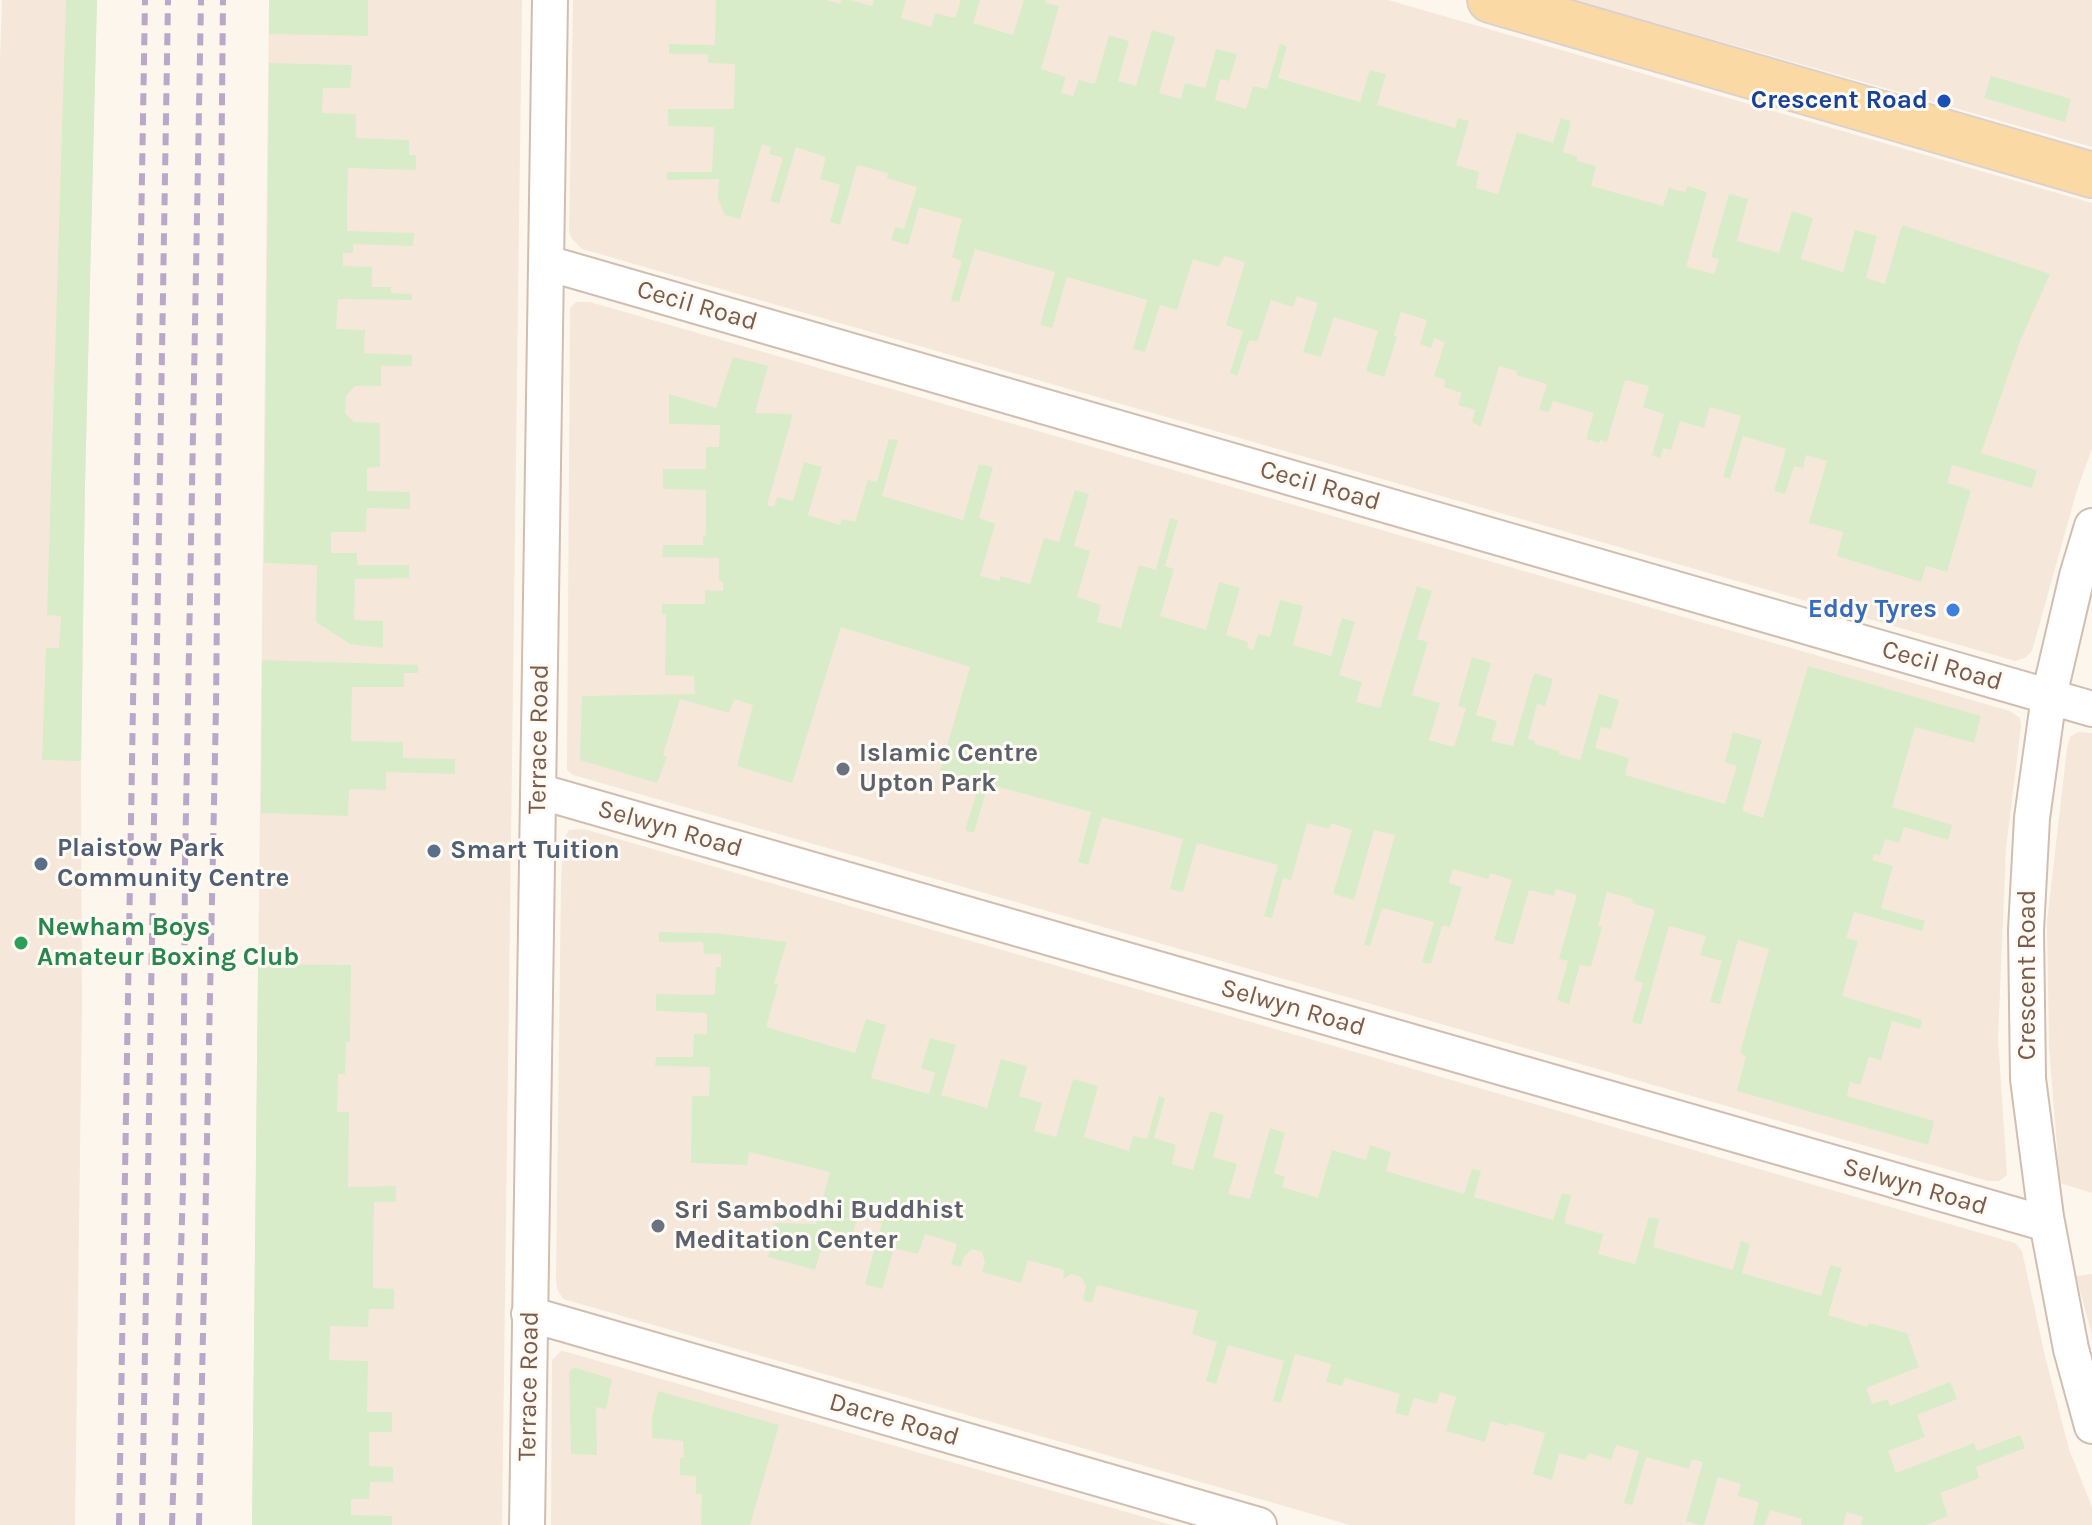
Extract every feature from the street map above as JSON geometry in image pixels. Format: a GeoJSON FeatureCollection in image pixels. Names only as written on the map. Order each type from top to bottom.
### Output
{"type":"FeatureCollection","features":[{"type":"Feature","properties":{"kind":"main road"},"geometry":{"type":"LineString","coordinates":[[1490,0],[2092,175]]}},
{"type":"Feature","properties":{"kind":"street","name":"Terrace Road"},"geometry":{"type":"LineString","coordinates":[[527,1525],[550,0]]}},
{"type":"Feature","properties":{"kind":"street","name":"Cecil Road"},"geometry":{"type":"LineString","coordinates":[[547,263],[2092,709]]}},
{"type":"Feature","properties":{"kind":"street","name":"Crescent Road"},"geometry":{"type":"LineString","coordinates":[[2092,526],[2049,696],[2032,818],[2026,930],[2028,1079],[2047,1224],[2071,1349],[2092,1426]]}},
{"type":"Feature","properties":{"kind":"street","name":"Selwyn Road"},"geometry":{"type":"LineString","coordinates":[[538,791],[2047,1224]]}},
{"type":"Feature","properties":{"kind":"street","name":"Dacre Road"},"geometry":{"type":"LineString","coordinates":[[529,1314],[1259,1525]]}},
{"type":"Feature","properties":{"kind":"shaded area"},"geometry":{"type":"Polygon","coordinates":[[[2,0],[97,0],[85,484],[75,1525],[0,1525],[2,0]]]}},
{"type":"Feature","properties":{"kind":"shaded area"},"geometry":{"type":"Polygon","coordinates":[[[269,0],[522,0],[502,1525],[252,1525],[269,0]]]}},
{"type":"Feature","properties":{"kind":"shaded area"},"geometry":{"type":"Polygon","coordinates":[[[573,0],[1388,0],[2092,203],[2092,449],[2077,490],[2032,651],[2025,658],[2015,661],[582,249],[569,232],[573,0]]]}},
{"type":"Feature","properties":{"kind":"shaded area"},"geometry":{"type":"Polygon","coordinates":[[[1575,0],[2092,0],[2092,147],[1575,0]]]}},
{"type":"Feature","properties":{"kind":"shaded area"},"geometry":{"type":"Polygon","coordinates":[[[576,302],[590,302],[2010,711],[2020,718],[2021,726],[2006,849],[1998,1038],[2007,1175],[1999,1181],[1988,1181],[573,775],[567,770],[570,308],[576,302]]]}},
{"type":"Feature","properties":{"kind":"shaded area"},"geometry":{"type":"Polygon","coordinates":[[[2078,732],[2092,733],[2092,1193],[2060,1183],[2049,1047],[2047,922],[2067,748],[2070,737],[2078,732]]]}},
{"type":"Feature","properties":{"kind":"shaded area"},"geometry":{"type":"Polygon","coordinates":[[[584,829],[2015,1243],[2022,1251],[2069,1449],[2092,1507],[2092,1525],[1350,1525],[563,1299],[556,1279],[561,882],[563,840],[569,830],[584,829]]]}},
{"type":"Feature","properties":{"kind":"shaded area"},"geometry":{"type":"Polygon","coordinates":[[[2092,1274],[2092,1335],[2076,1276],[2092,1274]]]}},
{"type":"Feature","properties":{"kind":"shaded area"},"geometry":{"type":"Polygon","coordinates":[[[561,1351],[1172,1525],[551,1525],[552,1360],[561,1351]]]}},
{"type":"Feature","properties":{"kind":"green space"},"geometry":{"type":"Polygon","coordinates":[[[66,0],[97,0],[81,761],[42,760],[46,648],[59,648],[61,616],[47,615],[66,0]]]}},
{"type":"Feature","properties":{"kind":"green space"},"geometry":{"type":"Polygon","coordinates":[[[269,0],[368,0],[368,36],[269,34],[269,0]]]}},
{"type":"Feature","properties":{"kind":"green space"},"geometry":{"type":"Polygon","coordinates":[[[716,0],[826,0],[840,4],[842,0],[849,0],[872,6],[874,0],[906,0],[901,18],[931,27],[935,13],[955,18],[961,0],[980,0],[973,23],[1013,35],[1024,0],[1046,0],[1045,3],[1059,6],[1041,69],[1066,77],[1061,93],[1073,96],[1079,80],[1095,84],[1109,35],[1129,41],[1118,81],[1136,86],[1152,30],[1175,37],[1159,93],[1181,99],[1185,83],[1205,88],[1216,49],[1237,54],[1229,81],[1220,79],[1215,100],[1246,109],[1253,86],[1267,89],[1280,44],[1287,46],[1278,78],[1360,102],[1370,70],[1386,74],[1377,105],[1455,128],[1458,118],[1469,121],[1456,165],[1479,172],[1476,188],[1498,194],[1517,132],[1553,143],[1561,118],[1571,121],[1563,152],[1578,157],[1577,161],[1596,166],[1591,186],[1663,206],[1669,188],[1685,192],[1688,186],[1707,192],[1686,267],[1714,274],[1719,259],[1711,257],[1729,194],[1748,199],[1737,241],[1779,253],[1792,211],[1813,218],[1801,259],[1843,272],[1855,230],[1877,236],[1866,278],[1885,284],[1902,225],[2050,274],[2020,341],[1981,453],[2037,470],[2032,488],[1952,465],[1947,483],[1971,490],[1947,572],[1926,566],[1921,582],[1837,556],[1843,532],[1809,523],[1827,461],[1806,455],[1803,468],[1794,466],[1785,494],[1774,491],[1786,449],[1743,436],[1730,479],[1723,477],[1741,416],[1710,407],[1704,428],[1680,421],[1671,450],[1663,448],[1660,458],[1652,455],[1664,414],[1643,407],[1649,386],[1625,380],[1607,442],[1600,440],[1599,443],[1586,439],[1594,413],[1553,401],[1549,412],[1539,410],[1547,384],[1516,375],[1517,371],[1499,366],[1481,427],[1472,422],[1475,410],[1458,405],[1462,393],[1444,387],[1445,380],[1434,376],[1445,342],[1434,338],[1431,348],[1420,344],[1427,320],[1401,312],[1394,335],[1397,337],[1384,377],[1366,371],[1378,331],[1334,317],[1321,357],[1303,352],[1318,303],[1297,296],[1293,307],[1271,300],[1257,342],[1249,340],[1237,376],[1230,373],[1243,331],[1226,325],[1245,262],[1224,256],[1219,267],[1193,259],[1177,310],[1160,305],[1145,352],[1133,349],[1147,300],[1067,277],[1052,328],[1040,325],[1055,272],[975,249],[959,302],[951,300],[962,261],[952,257],[962,219],[919,207],[908,245],[891,240],[895,227],[904,229],[917,187],[887,178],[888,173],[857,165],[840,225],[830,222],[840,185],[820,179],[826,157],[796,147],[779,204],[770,201],[783,158],[769,154],[771,147],[762,144],[740,219],[725,215],[718,199],[719,179],[667,180],[667,172],[712,172],[714,127],[668,126],[668,109],[734,109],[735,64],[708,63],[708,54],[669,54],[669,44],[715,45],[716,0]]]}},
{"type":"Feature","properties":{"kind":"green space"},"geometry":{"type":"Polygon","coordinates":[[[269,63],[352,65],[350,88],[323,88],[322,113],[356,114],[356,138],[409,140],[409,155],[416,155],[416,170],[348,168],[347,198],[347,231],[414,233],[413,246],[353,244],[353,253],[343,253],[343,266],[372,267],[372,287],[391,287],[391,293],[412,294],[412,300],[338,299],[336,329],[365,330],[364,353],[412,355],[412,366],[381,366],[381,386],[355,386],[346,396],[345,413],[354,422],[380,423],[380,467],[367,468],[367,491],[410,492],[410,509],[367,508],[366,532],[331,532],[331,553],[357,553],[357,565],[409,565],[409,578],[355,579],[354,620],[383,621],[383,648],[350,644],[316,622],[317,565],[264,563],[269,63]]]}},
{"type":"Feature","properties":{"kind":"green space"},"geometry":{"type":"Polygon","coordinates":[[[1991,76],[2071,99],[2065,122],[1984,98],[1991,76]]]}},
{"type":"Feature","properties":{"kind":"green space"},"geometry":{"type":"Polygon","coordinates":[[[733,357],[768,366],[755,413],[793,414],[767,505],[774,507],[777,497],[793,501],[804,462],[822,467],[808,515],[840,525],[842,519],[855,522],[868,480],[877,482],[889,439],[898,440],[882,496],[963,520],[979,464],[993,467],[979,518],[995,524],[980,576],[999,581],[1001,576],[1030,584],[1044,538],[1059,542],[1075,490],[1089,494],[1074,546],[1090,551],[1077,597],[1101,605],[1097,622],[1121,628],[1139,565],[1156,570],[1170,518],[1178,520],[1165,566],[1174,569],[1160,616],[1206,630],[1219,582],[1240,588],[1226,635],[1248,642],[1247,648],[1253,650],[1258,634],[1270,637],[1280,600],[1303,606],[1293,645],[1331,656],[1342,618],[1355,622],[1339,675],[1362,682],[1356,702],[1380,708],[1417,586],[1432,591],[1417,639],[1428,642],[1412,695],[1440,703],[1429,740],[1454,747],[1466,708],[1458,706],[1472,657],[1491,663],[1476,715],[1497,721],[1491,741],[1513,746],[1534,673],[1553,679],[1545,706],[1537,704],[1528,739],[1580,760],[1599,694],[1619,700],[1611,729],[1601,727],[1595,748],[1629,758],[1625,775],[1725,804],[1737,766],[1725,762],[1733,732],[1762,740],[1742,811],[1763,818],[1808,666],[1981,716],[1974,743],[1915,727],[1892,807],[1952,825],[1948,840],[1904,827],[1899,843],[1885,839],[1880,855],[1874,854],[1872,860],[1893,866],[1881,908],[1925,921],[1922,931],[1854,912],[1846,938],[1858,941],[1842,996],[1922,1020],[1920,1029],[1892,1021],[1881,1060],[1869,1057],[1860,1085],[1850,1082],[1847,1096],[1934,1121],[1928,1145],[1737,1091],[1746,1056],[1740,1053],[1769,949],[1738,940],[1720,1004],[1710,1002],[1722,961],[1700,955],[1706,936],[1669,926],[1641,1025],[1632,1022],[1643,983],[1634,980],[1655,910],[1632,903],[1633,899],[1607,892],[1598,926],[1602,927],[1591,967],[1580,965],[1569,1004],[1557,1000],[1568,961],[1559,959],[1577,895],[1556,889],[1554,896],[1529,890],[1513,945],[1494,940],[1512,880],[1490,873],[1488,879],[1453,869],[1449,883],[1462,887],[1450,927],[1442,926],[1431,964],[1422,962],[1434,922],[1382,908],[1370,946],[1364,945],[1395,835],[1374,830],[1354,900],[1333,894],[1352,830],[1331,823],[1329,829],[1307,823],[1291,880],[1283,878],[1272,918],[1264,916],[1278,865],[1197,843],[1183,892],[1170,889],[1183,839],[1102,817],[1088,865],[1078,862],[1091,812],[988,784],[974,833],[965,830],[980,782],[940,770],[970,667],[841,627],[792,783],[737,766],[753,705],[734,699],[729,713],[680,699],[663,755],[667,757],[657,783],[580,760],[582,696],[695,694],[694,676],[665,675],[666,614],[662,614],[662,604],[705,604],[705,590],[723,591],[723,582],[719,581],[719,558],[662,557],[663,545],[703,545],[703,536],[706,535],[706,490],[663,489],[663,469],[706,469],[706,447],[719,447],[720,425],[669,424],[669,394],[716,408],[733,357]]]}},
{"type":"Feature","properties":{"kind":"green space"},"geometry":{"type":"Polygon","coordinates":[[[262,660],[418,665],[418,673],[404,673],[404,687],[352,687],[351,741],[403,742],[403,758],[455,759],[455,774],[386,772],[386,790],[349,789],[348,816],[261,813],[262,660]]]}},
{"type":"Feature","properties":{"kind":"green space"},"geometry":{"type":"Polygon","coordinates":[[[659,932],[715,933],[787,942],[774,983],[778,985],[766,1027],[855,1053],[866,1019],[886,1025],[871,1078],[929,1094],[935,1073],[921,1068],[930,1038],[956,1045],[941,1095],[987,1108],[1001,1059],[1027,1066],[1019,1096],[1042,1103],[1034,1131],[1056,1137],[1073,1079],[1098,1086],[1084,1137],[1129,1151],[1133,1136],[1147,1139],[1159,1096],[1165,1098],[1154,1138],[1176,1145],[1172,1164],[1193,1170],[1210,1111],[1224,1115],[1213,1157],[1237,1164],[1228,1194],[1250,1199],[1270,1128],[1285,1133],[1274,1173],[1285,1177],[1282,1187],[1318,1198],[1332,1150],[1366,1160],[1370,1145],[1391,1152],[1386,1171],[1464,1194],[1472,1169],[1481,1171],[1474,1197],[1553,1220],[1562,1193],[1571,1195],[1564,1223],[1603,1234],[1598,1254],[1635,1264],[1649,1217],[1659,1219],[1653,1247],[1733,1270],[1741,1241],[1750,1244],[1742,1273],[1821,1296],[1830,1265],[1842,1268],[1828,1315],[1867,1327],[1869,1323],[1907,1333],[1919,1367],[1866,1388],[1872,1404],[1887,1399],[1890,1406],[1950,1382],[1957,1399],[1917,1415],[1925,1437],[1888,1451],[1896,1473],[1974,1443],[1977,1451],[2020,1435],[2025,1448],[1976,1467],[1979,1478],[1940,1493],[1948,1516],[1926,1525],[1861,1525],[1863,1517],[1847,1512],[1843,1525],[1801,1525],[1802,1519],[1770,1510],[1765,1525],[1753,1525],[1759,1502],[1738,1496],[1741,1484],[1718,1477],[1704,1525],[1700,1525],[1686,1521],[1703,1462],[1692,1459],[1689,1469],[1646,1457],[1632,1505],[1624,1503],[1639,1451],[1616,1445],[1611,1460],[1589,1453],[1586,1460],[1559,1453],[1552,1480],[1533,1474],[1545,1433],[1491,1421],[1485,1442],[1446,1431],[1456,1397],[1440,1392],[1436,1404],[1414,1398],[1408,1416],[1395,1413],[1400,1394],[1345,1378],[1342,1386],[1326,1382],[1331,1364],[1295,1354],[1281,1403],[1273,1401],[1284,1361],[1228,1345],[1216,1384],[1206,1381],[1217,1342],[1192,1334],[1198,1311],[1097,1285],[1092,1303],[1083,1300],[1086,1286],[1081,1277],[1072,1274],[1063,1279],[1064,1270],[1028,1260],[1021,1283],[982,1272],[985,1263],[982,1252],[972,1249],[964,1257],[961,1267],[951,1264],[957,1244],[925,1234],[918,1254],[894,1248],[882,1289],[865,1284],[882,1223],[858,1216],[852,1236],[827,1229],[815,1270],[768,1257],[775,1223],[816,1224],[830,1172],[749,1152],[747,1165],[691,1163],[692,1096],[709,1096],[710,1067],[655,1066],[656,1057],[693,1057],[694,1034],[707,1034],[707,1013],[656,1011],[656,994],[715,995],[716,967],[721,967],[721,954],[704,954],[703,942],[659,942],[659,932]]]}},
{"type":"Feature","properties":{"kind":"green space"},"geometry":{"type":"Polygon","coordinates":[[[258,964],[351,965],[350,1042],[346,1042],[345,1074],[338,1074],[337,1112],[349,1112],[348,1187],[396,1186],[396,1202],[374,1202],[373,1255],[373,1288],[394,1289],[394,1309],[369,1309],[368,1327],[330,1326],[329,1360],[368,1361],[367,1412],[392,1412],[392,1432],[369,1432],[369,1466],[393,1467],[393,1482],[370,1482],[369,1499],[351,1499],[351,1515],[392,1516],[392,1525],[252,1525],[258,964]]]}},
{"type":"Feature","properties":{"kind":"green space"},"geometry":{"type":"Polygon","coordinates":[[[571,1369],[612,1379],[606,1409],[596,1407],[597,1455],[571,1454],[569,1374],[571,1369]]]}},
{"type":"Feature","properties":{"kind":"green space"},"geometry":{"type":"Polygon","coordinates":[[[658,1391],[779,1425],[750,1525],[701,1525],[702,1494],[696,1494],[696,1476],[680,1475],[680,1458],[684,1458],[683,1441],[652,1438],[652,1418],[658,1391]]]}},
{"type":"Feature","properties":{"kind":"railway"},"geometry":{"type":"LineString","coordinates":[[119,1525],[145,0]]}},
{"type":"Feature","properties":{"kind":"railway"},"geometry":{"type":"LineString","coordinates":[[142,1525],[168,0]]}},
{"type":"Feature","properties":{"kind":"railway"},"geometry":{"type":"LineString","coordinates":[[172,1525],[183,1189],[185,866],[201,0]]}},
{"type":"Feature","properties":{"kind":"railway"},"geometry":{"type":"LineString","coordinates":[[199,1525],[216,707],[223,0]]}},
{"type":"Feature","properties":{"kind":"place","name":"Crescent Road"},"geometry":{"type":"Point","coordinates":[1944,101]}},
{"type":"Feature","properties":{"kind":"place","name":"Eddy Tyres"},"geometry":{"type":"Point","coordinates":[1953,610]}},
{"type":"Feature","properties":{"kind":"place","name":"Islamic Centre Upton Park"},"geometry":{"type":"Point","coordinates":[843,769]}},
{"type":"Feature","properties":{"kind":"place","name":"Smart Tuition"},"geometry":{"type":"Point","coordinates":[434,851]}},
{"type":"Feature","properties":{"kind":"place","name":"Plaistow Park Community Centre"},"geometry":{"type":"Point","coordinates":[41,864]}},
{"type":"Feature","properties":{"kind":"place","name":"Newham Boys Amateur Boxing Club"},"geometry":{"type":"Point","coordinates":[21,943]}},
{"type":"Feature","properties":{"kind":"place","name":"Sri Sambodhi Buddhist Meditation Center"},"geometry":{"type":"Point","coordinates":[658,1226]}}]}
